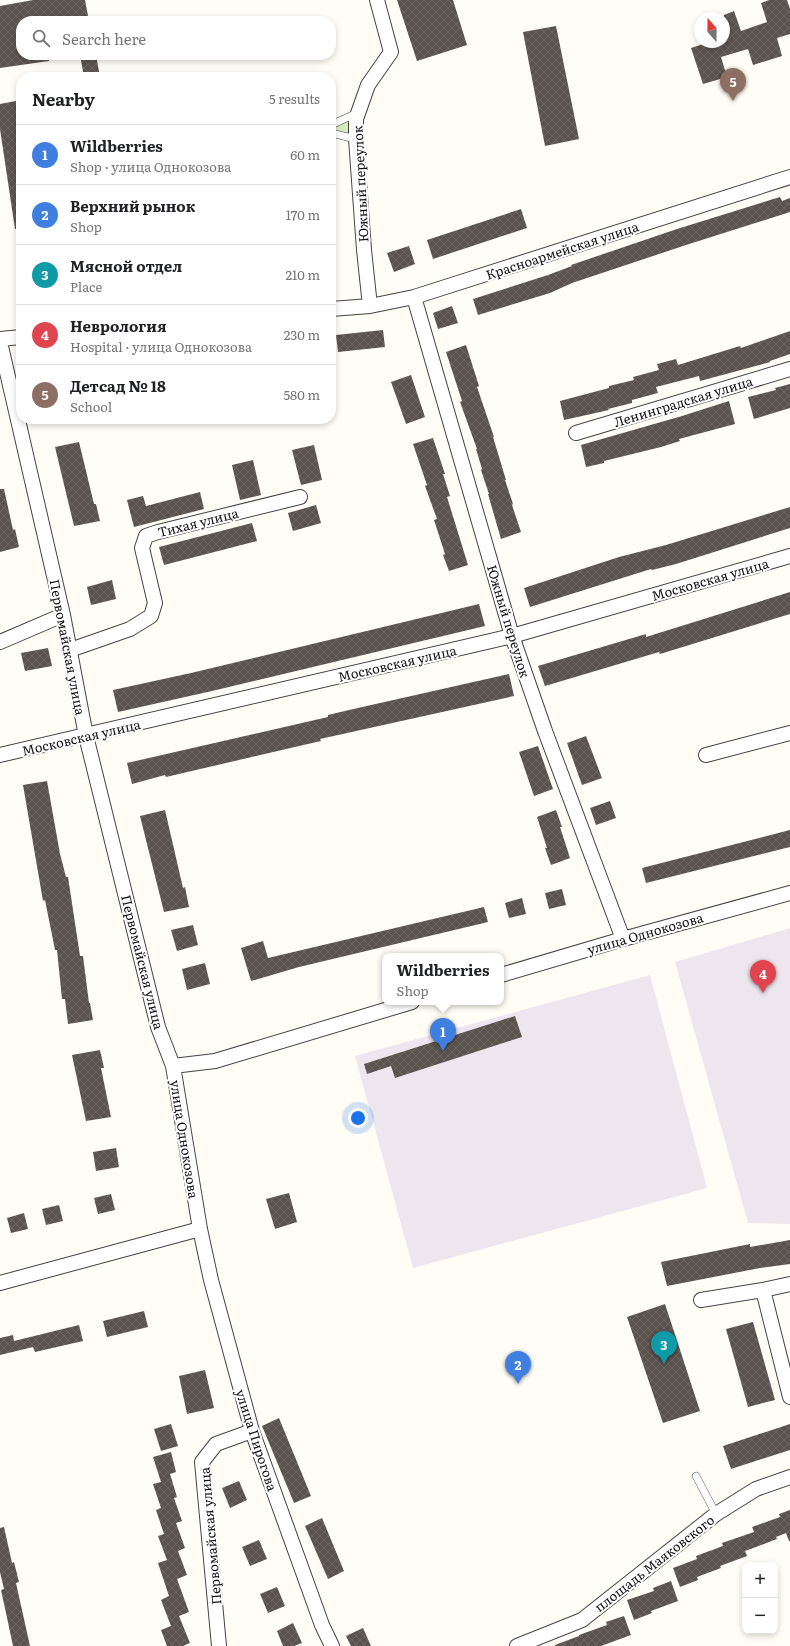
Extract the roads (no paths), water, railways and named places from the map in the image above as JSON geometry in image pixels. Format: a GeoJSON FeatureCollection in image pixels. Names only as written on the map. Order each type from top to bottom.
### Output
{"type":"FeatureCollection","features":[{"type":"Feature","properties":{"kind":"street","name":"Южный переулок"},"geometry":{"type":"LineString","coordinates":[[370,306],[364,250],[356,139],[356,119],[368,85],[391,52],[377,0]]}},
{"type":"Feature","properties":{"kind":"street","name":"Красноармейская улица"},"geometry":{"type":"LineString","coordinates":[[336,309],[370,306],[414,297],[790,177]]}},
{"type":"Feature","properties":{"kind":"street","name":"Южный переулок"},"geometry":{"type":"LineString","coordinates":[[414,297],[512,636],[545,731],[623,938]]}},
{"type":"Feature","properties":{"kind":"street"},"geometry":{"type":"LineString","coordinates":[[0,341],[16,338]]}},
{"type":"Feature","properties":{"kind":"street","name":"Первомайская улица"},"geometry":{"type":"LineString","coordinates":[[0,341],[16,411]]}},
{"type":"Feature","properties":{"kind":"street","name":"Ленинградская улица"},"geometry":{"type":"LineString","coordinates":[[576,433],[790,369]]}},
{"type":"Feature","properties":{"kind":"street","name":"Первомайская улица"},"geometry":{"type":"LineString","coordinates":[[19,424],[63,615],[86,736],[158,1027],[173,1066]]}},
{"type":"Feature","properties":{"kind":"street","name":"Тихая улица"},"geometry":{"type":"LineString","coordinates":[[70,650],[130,629],[151,616],[155,603],[142,548],[146,536],[300,497]]}},
{"type":"Feature","properties":{"kind":"street","name":"Московская улица"},"geometry":{"type":"LineString","coordinates":[[0,755],[512,636],[790,556]]}},
{"type":"Feature","properties":{"kind":"street"},"geometry":{"type":"LineString","coordinates":[[0,642],[63,615]]}},
{"type":"Feature","properties":{"kind":"street"},"geometry":{"type":"LineString","coordinates":[[706,755],[790,733]]}},
{"type":"Feature","properties":{"kind":"street","name":"улица Однокозова"},"geometry":{"type":"LineString","coordinates":[[504,974],[623,938],[790,893]]}},
{"type":"Feature","properties":{"kind":"street","name":"улица Однокозова"},"geometry":{"type":"LineString","coordinates":[[200,1229],[173,1066],[215,1061],[402,1005]]}},
{"type":"Feature","properties":{"kind":"street"},"geometry":{"type":"LineString","coordinates":[[0,1283],[200,1229]]}},
{"type":"Feature","properties":{"kind":"street","name":"улица Пирогова"},"geometry":{"type":"LineString","coordinates":[[200,1229],[211,1280],[252,1431],[322,1625],[332,1646]]}},
{"type":"Feature","properties":{"kind":"street"},"geometry":{"type":"LineString","coordinates":[[701,1300],[790,1284]]}},
{"type":"Feature","properties":{"kind":"street"},"geometry":{"type":"LineString","coordinates":[[763,1290],[790,1397]]}},
{"type":"Feature","properties":{"kind":"street","name":"Первомайская улица"},"geometry":{"type":"LineString","coordinates":[[219,1646],[202,1462],[216,1444],[252,1431]]}},
{"type":"Feature","properties":{"kind":"street","name":"площадь Маяковского"},"geometry":{"type":"LineString","coordinates":[[517,1646],[582,1620],[716,1514],[756,1489],[790,1477]]}},
{"type":"Feature","properties":{"kind":"lane"},"geometry":{"type":"LineString","coordinates":[[336,123],[359,112]]}},
{"type":"Feature","properties":{"kind":"lane"},"geometry":{"type":"LineString","coordinates":[[336,135],[356,139]]}},
{"type":"Feature","properties":{"kind":"lane"},"geometry":{"type":"LineString","coordinates":[[696,1476],[716,1514]]}},
{"type":"Feature","properties":{"kind":"place","name":"Детсад № 18"},"geometry":{"type":"Point","coordinates":[733,101]}},
{"type":"Feature","properties":{"kind":"place","name":"Неврология"},"geometry":{"type":"Point","coordinates":[763,993]}},
{"type":"Feature","properties":{"kind":"place","name":"Wildberries"},"geometry":{"type":"Point","coordinates":[443,1051]}},
{"type":"Feature","properties":{"kind":"place","name":"Мясной отдел"},"geometry":{"type":"Point","coordinates":[664,1364]}},
{"type":"Feature","properties":{"kind":"place","name":"Верхний рынок"},"geometry":{"type":"Point","coordinates":[518,1384]}}]}
